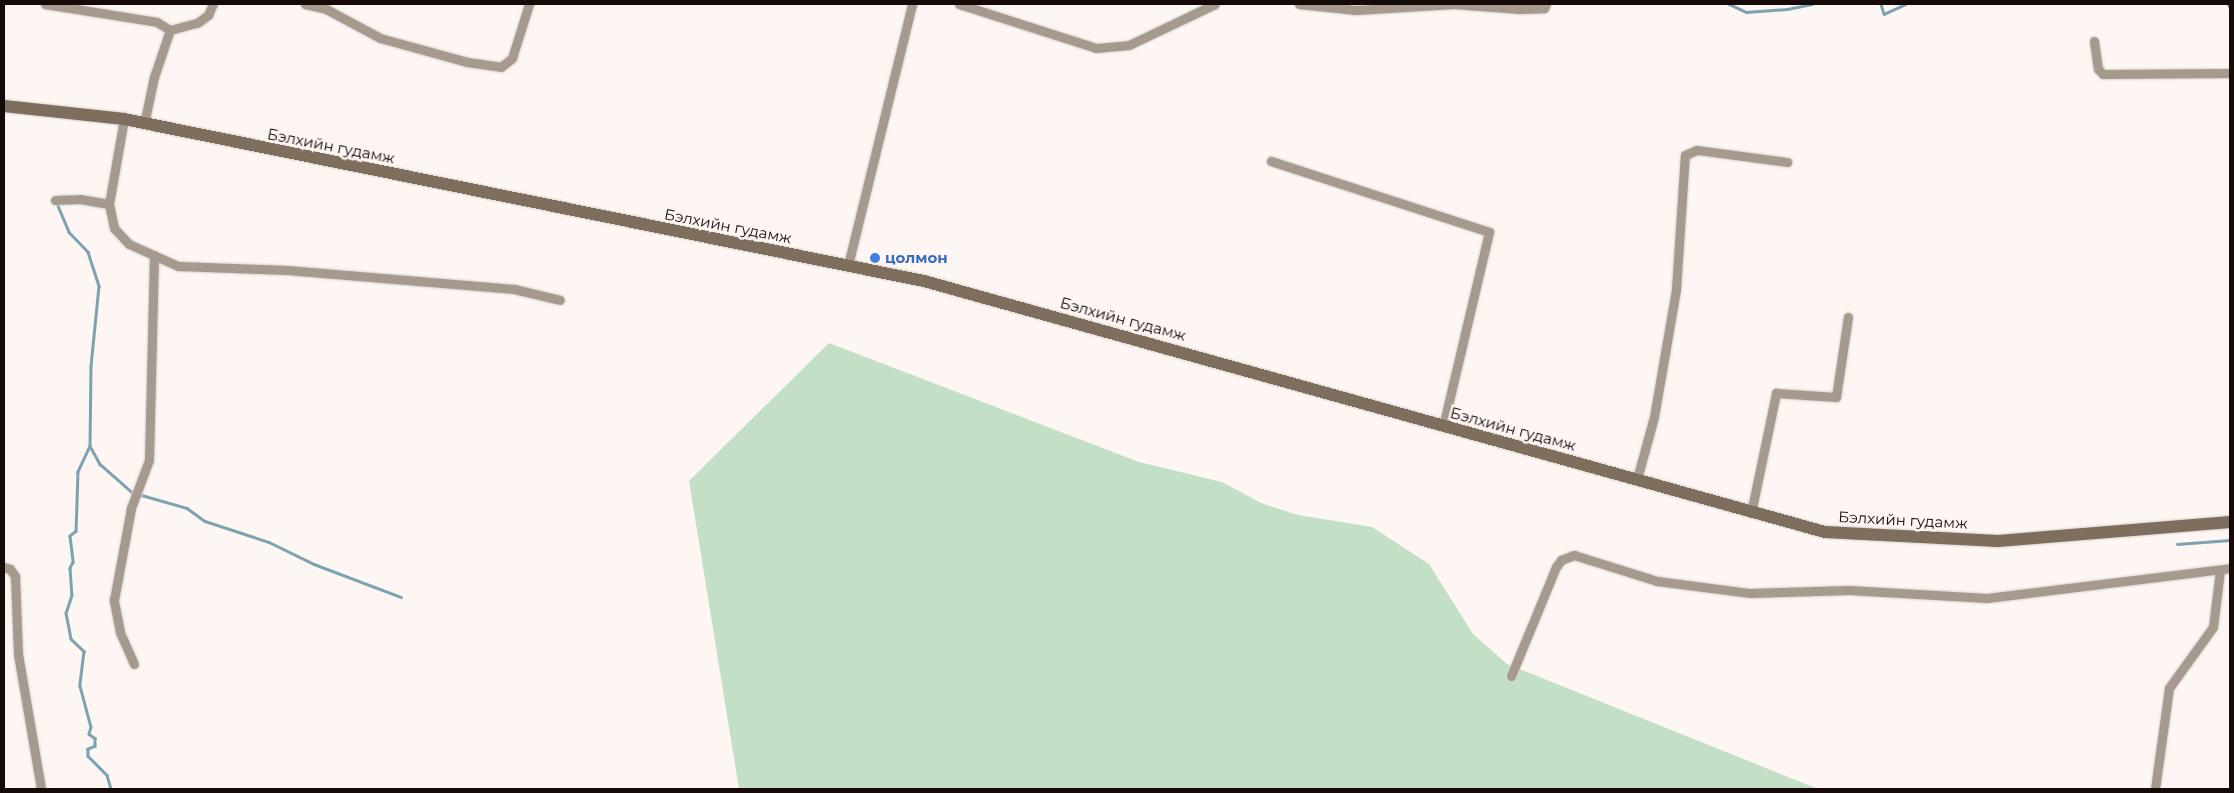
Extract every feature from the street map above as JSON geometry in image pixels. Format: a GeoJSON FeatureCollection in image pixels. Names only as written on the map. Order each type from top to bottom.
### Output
{"type":"FeatureCollection","features":[{"type":"Feature","properties":{"kind":"main road","name":"Бэлхийн гудамж"},"geometry":{"type":"LineString","coordinates":[[4,106],[124,119],[848,265],[951,289],[1443,427],[1637,479],[1751,513],[1825,532],[1998,541],[2230,522]]}},
{"type":"Feature","properties":{"kind":"street"},"geometry":{"type":"LineString","coordinates":[[45,4],[157,22],[170,30],[197,23],[208,15],[213,4]]}},
{"type":"Feature","properties":{"kind":"street"},"geometry":{"type":"LineString","coordinates":[[305,4],[326,9],[380,38],[467,62],[501,67],[512,58],[529,4]]}},
{"type":"Feature","properties":{"kind":"street"},"geometry":{"type":"LineString","coordinates":[[848,265],[912,4]]}},
{"type":"Feature","properties":{"kind":"street"},"geometry":{"type":"LineString","coordinates":[[959,4],[1096,48],[1129,46],[1214,4]]}},
{"type":"Feature","properties":{"kind":"street"},"geometry":{"type":"LineString","coordinates":[[1299,4],[1356,10],[1454,4],[1544,8],[1546,4]]}},
{"type":"Feature","properties":{"kind":"street"},"geometry":{"type":"LineString","coordinates":[[144,124],[154,77],[170,30]]}},
{"type":"Feature","properties":{"kind":"street"},"geometry":{"type":"LineString","coordinates":[[2094,41],[2098,69],[2103,74],[2230,74]]}},
{"type":"Feature","properties":{"kind":"street"},"geometry":{"type":"LineString","coordinates":[[124,119],[108,204],[114,228],[129,244],[178,266],[287,270],[514,290],[560,300]]}},
{"type":"Feature","properties":{"kind":"street"},"geometry":{"type":"LineString","coordinates":[[1637,479],[1656,408],[1676,289],[1685,155],[1697,150],[1787,162]]}},
{"type":"Feature","properties":{"kind":"street"},"geometry":{"type":"LineString","coordinates":[[1271,161],[1489,232],[1443,427]]}},
{"type":"Feature","properties":{"kind":"street"},"geometry":{"type":"LineString","coordinates":[[55,200],[80,199],[108,204]]}},
{"type":"Feature","properties":{"kind":"street"},"geometry":{"type":"LineString","coordinates":[[134,664],[120,632],[114,600],[131,508],[149,460],[154,255]]}},
{"type":"Feature","properties":{"kind":"street"},"geometry":{"type":"LineString","coordinates":[[1751,513],[1776,393],[1836,397],[1848,317]]}},
{"type":"Feature","properties":{"kind":"street"},"geometry":{"type":"LineString","coordinates":[[1511,676],[1556,566],[1561,560],[1574,555],[1657,581],[1750,593],[1849,590],[1994,598],[2230,568]]}},
{"type":"Feature","properties":{"kind":"street"},"geometry":{"type":"LineString","coordinates":[[4,568],[10,569],[15,576],[18,654],[41,789]]}},
{"type":"Feature","properties":{"kind":"street"},"geometry":{"type":"LineString","coordinates":[[2155,789],[2169,688],[2213,627],[2220,570]]}},
{"type":"Feature","properties":{"kind":"green space"},"geometry":{"type":"Polygon","coordinates":[[[829,343],[1139,462],[1222,482],[1261,503],[1298,515],[1372,527],[1429,564],[1473,634],[1507,664],[1818,789],[739,789],[689,481],[829,343]]]}},
{"type":"Feature","properties":{"kind":"waterway"},"geometry":{"type":"LineString","coordinates":[[1729,4],[1746,12],[1787,9],[1812,4]]}},
{"type":"Feature","properties":{"kind":"waterway"},"geometry":{"type":"LineString","coordinates":[[1881,4],[1884,14],[1905,4]]}},
{"type":"Feature","properties":{"kind":"waterway"},"geometry":{"type":"LineString","coordinates":[[56,201],[69,232],[88,252],[99,286],[91,366],[90,446],[78,472],[76,531],[70,536],[73,562],[70,568],[72,595],[66,613],[71,639],[84,651],[80,686],[91,727],[89,734],[95,738],[95,746],[88,749],[88,756],[107,775],[111,789]]}},
{"type":"Feature","properties":{"kind":"waterway"},"geometry":{"type":"LineString","coordinates":[[90,446],[100,464],[133,493]]}},
{"type":"Feature","properties":{"kind":"waterway"},"geometry":{"type":"LineString","coordinates":[[138,494],[187,508],[205,521],[269,542],[314,564],[401,597]]}},
{"type":"Feature","properties":{"kind":"waterway"},"geometry":{"type":"LineString","coordinates":[[2177,544],[2230,540]]}},
{"type":"Feature","properties":{"kind":"place","name":"цолмон"},"geometry":{"type":"Point","coordinates":[875,258]}}]}
